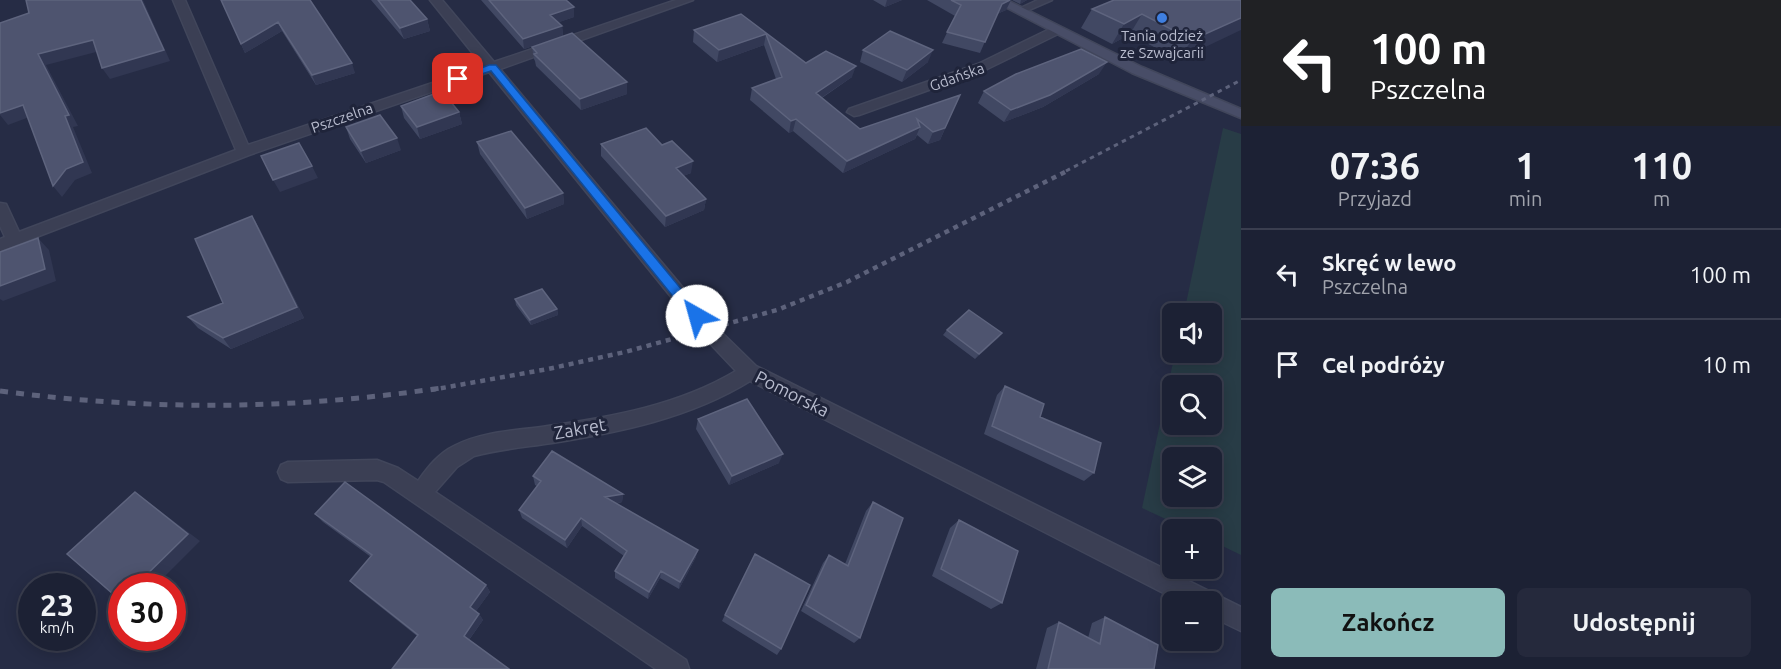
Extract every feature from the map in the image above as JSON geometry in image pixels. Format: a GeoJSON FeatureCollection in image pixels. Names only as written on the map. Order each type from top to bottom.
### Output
{"type":"FeatureCollection","features":[{"type":"Feature","properties":{"kind":"street"},"geometry":{"type":"LineString","coordinates":[[179,0],[244,152]]}},
{"type":"Feature","properties":{"kind":"street","name":"Pomorska"},"geometry":{"type":"LineString","coordinates":[[436,0],[708,330],[749,372],[1184,591]]}},
{"type":"Feature","properties":{"kind":"street","name":"Pszczelna"},"geometry":{"type":"LineString","coordinates":[[7,242],[244,152],[687,0]]}},
{"type":"Feature","properties":{"kind":"street"},"geometry":{"type":"LineString","coordinates":[[998,0],[1148,75],[1241,114]]}},
{"type":"Feature","properties":{"kind":"street","name":"Gdańska"},"geometry":{"type":"LineString","coordinates":[[854,112],[965,76],[1008,57],[1056,30]]}},
{"type":"Feature","properties":{"kind":"street"},"geometry":{"type":"LineString","coordinates":[[0,208],[7,242]]}},
{"type":"Feature","properties":{"kind":"street","name":"Zakręt"},"geometry":{"type":"LineString","coordinates":[[421,494],[446,462],[462,452],[482,445],[601,427],[670,408],[732,384],[749,372]]}},
{"type":"Feature","properties":{"kind":"street"},"geometry":{"type":"LineString","coordinates":[[288,472],[377,470],[391,475],[677,669]]}},
{"type":"Feature","properties":{"kind":"street"},"geometry":{"type":"LineString","coordinates":[[1222,610],[1241,619]]}},
{"type":"Feature","properties":{"kind":"lane"},"geometry":{"type":"LineString","coordinates":[[1019,11],[1047,0]]}},
{"type":"Feature","properties":{"kind":"shaded area"},"geometry":{"type":"Polygon","coordinates":[[[1223,128],[1241,134],[1241,555],[1222,546],[1222,519],[1166,519],[1142,508],[1162,414],[1162,435],[1222,435],[1222,375],[1170,375],[1173,363],[1222,363],[1222,303],[1186,303],[1223,128]]]}},
{"type":"Feature","properties":{"kind":"building"},"geometry":{"type":"Polygon","coordinates":[[[26,0],[141,0],[164,50],[102,68],[93,40],[38,54],[69,115],[65,116],[83,162],[66,169],[53,186],[23,105],[0,113],[0,23],[29,13],[26,0]]]}},
{"type":"Feature","properties":{"kind":"building"},"geometry":{"type":"Polygon","coordinates":[[[221,0],[310,0],[352,63],[312,75],[278,22],[241,44],[221,0]]]}},
{"type":"Feature","properties":{"kind":"building"},"geometry":{"type":"Polygon","coordinates":[[[378,0],[410,0],[427,19],[400,28],[378,0]]]}},
{"type":"Feature","properties":{"kind":"building"},"geometry":{"type":"Polygon","coordinates":[[[489,0],[566,0],[574,7],[550,15],[562,26],[523,39],[489,0]]]}},
{"type":"Feature","properties":{"kind":"building"},"geometry":{"type":"Polygon","coordinates":[[[951,0],[1010,0],[1002,4],[985,42],[947,32],[961,5],[951,0]]]}},
{"type":"Feature","properties":{"kind":"building"},"geometry":{"type":"Polygon","coordinates":[[[1114,0],[1241,0],[1241,18],[1192,40],[1142,14],[1124,24],[1092,9],[1114,0]]]}},
{"type":"Feature","properties":{"kind":"building"},"geometry":{"type":"Polygon","coordinates":[[[741,14],[806,63],[826,51],[856,66],[816,93],[860,129],[960,95],[945,128],[933,132],[917,119],[920,127],[847,161],[796,119],[791,121],[752,88],[782,77],[766,34],[719,50],[694,30],[741,14]]]}},
{"type":"Feature","properties":{"kind":"building"},"geometry":{"type":"Polygon","coordinates":[[[890,31],[933,50],[907,70],[863,50],[890,31]]]}},
{"type":"Feature","properties":{"kind":"building"},"geometry":{"type":"Polygon","coordinates":[[[572,33],[627,82],[580,99],[534,54],[537,53],[532,47],[572,33]]]}},
{"type":"Feature","properties":{"kind":"building"},"geometry":{"type":"Polygon","coordinates":[[[1081,49],[1107,62],[1050,95],[1011,110],[984,91],[1016,74],[1081,49]]]}},
{"type":"Feature","properties":{"kind":"building"},"geometry":{"type":"Polygon","coordinates":[[[442,91],[459,112],[417,127],[401,106],[442,91]]]}},
{"type":"Feature","properties":{"kind":"building"},"geometry":{"type":"Polygon","coordinates":[[[380,115],[397,138],[361,151],[346,127],[380,115]]]}},
{"type":"Feature","properties":{"kind":"building"},"geometry":{"type":"Polygon","coordinates":[[[646,128],[662,145],[672,141],[693,161],[676,168],[706,199],[666,216],[601,144],[646,128]]]}},
{"type":"Feature","properties":{"kind":"building"},"geometry":{"type":"Polygon","coordinates":[[[511,131],[563,193],[525,208],[477,142],[511,131]]]}},
{"type":"Feature","properties":{"kind":"building"},"geometry":{"type":"Polygon","coordinates":[[[299,143],[312,166],[273,180],[261,156],[299,143]]]}},
{"type":"Feature","properties":{"kind":"building"},"geometry":{"type":"Polygon","coordinates":[[[252,216],[297,307],[223,338],[188,317],[223,303],[195,239],[252,216]]]}},
{"type":"Feature","properties":{"kind":"building"},"geometry":{"type":"Polygon","coordinates":[[[38,238],[45,269],[0,286],[0,252],[38,238]]]}},
{"type":"Feature","properties":{"kind":"building"},"geometry":{"type":"Polygon","coordinates":[[[542,289],[557,309],[530,320],[515,299],[542,289]]]}},
{"type":"Feature","properties":{"kind":"building"},"geometry":{"type":"Polygon","coordinates":[[[969,310],[1002,333],[979,354],[947,330],[969,310]]]}},
{"type":"Feature","properties":{"kind":"building"},"geometry":{"type":"Polygon","coordinates":[[[1005,386],[1044,404],[1040,417],[1101,443],[1094,473],[992,426],[1005,386]]]}},
{"type":"Feature","properties":{"kind":"building"},"geometry":{"type":"Polygon","coordinates":[[[747,399],[783,454],[732,476],[698,419],[747,399]]]}},
{"type":"Feature","properties":{"kind":"building"},"geometry":{"type":"Polygon","coordinates":[[[552,451],[623,494],[605,497],[698,550],[680,582],[661,571],[649,592],[615,571],[627,551],[581,518],[565,540],[519,510],[541,481],[533,476],[552,451]]]}},
{"type":"Feature","properties":{"kind":"building"},"geometry":{"type":"Polygon","coordinates":[[[345,482],[486,585],[470,607],[479,614],[464,636],[509,669],[392,669],[418,635],[350,581],[372,555],[315,514],[345,482]]]}},
{"type":"Feature","properties":{"kind":"building"},"geometry":{"type":"Polygon","coordinates":[[[135,492],[188,534],[148,573],[108,573],[108,590],[96,579],[96,573],[89,573],[67,554],[135,492]]]}},
{"type":"Feature","properties":{"kind":"building"},"geometry":{"type":"Polygon","coordinates":[[[873,502],[903,518],[860,638],[806,605],[829,555],[848,566],[873,502]]]}},
{"type":"Feature","properties":{"kind":"building"},"geometry":{"type":"Polygon","coordinates":[[[959,520],[1018,551],[1002,603],[941,569],[959,520]]]}},
{"type":"Feature","properties":{"kind":"building"},"geometry":{"type":"Polygon","coordinates":[[[755,554],[810,585],[781,649],[725,615],[755,554]]]}},
{"type":"Feature","properties":{"kind":"building"},"geometry":{"type":"Polygon","coordinates":[[[1105,617],[1158,645],[1154,669],[1048,669],[1059,622],[1100,644],[1105,617]]]}},
{"type":"Feature","properties":{"kind":"railway"},"geometry":{"type":"LineString","coordinates":[[1066,171],[1241,80]]}},
{"type":"Feature","properties":{"kind":"railway"},"geometry":{"type":"LineString","coordinates":[[431,390],[548,369],[625,352],[777,310],[847,282],[1069,170]]}},
{"type":"Feature","properties":{"kind":"railway"},"geometry":{"type":"LineString","coordinates":[[0,391],[112,402],[221,405],[330,401],[441,388]]}},
{"type":"Feature","properties":{"kind":"place","name":"Tania odzież ze Szwajcarii"},"geometry":{"type":"Point","coordinates":[1162,18]}},
{"type":"Feature","properties":{"kind":"route"},"geometry":{"type":"LineString","coordinates":[[458,79],[493,67],[697,316]]}}]}
